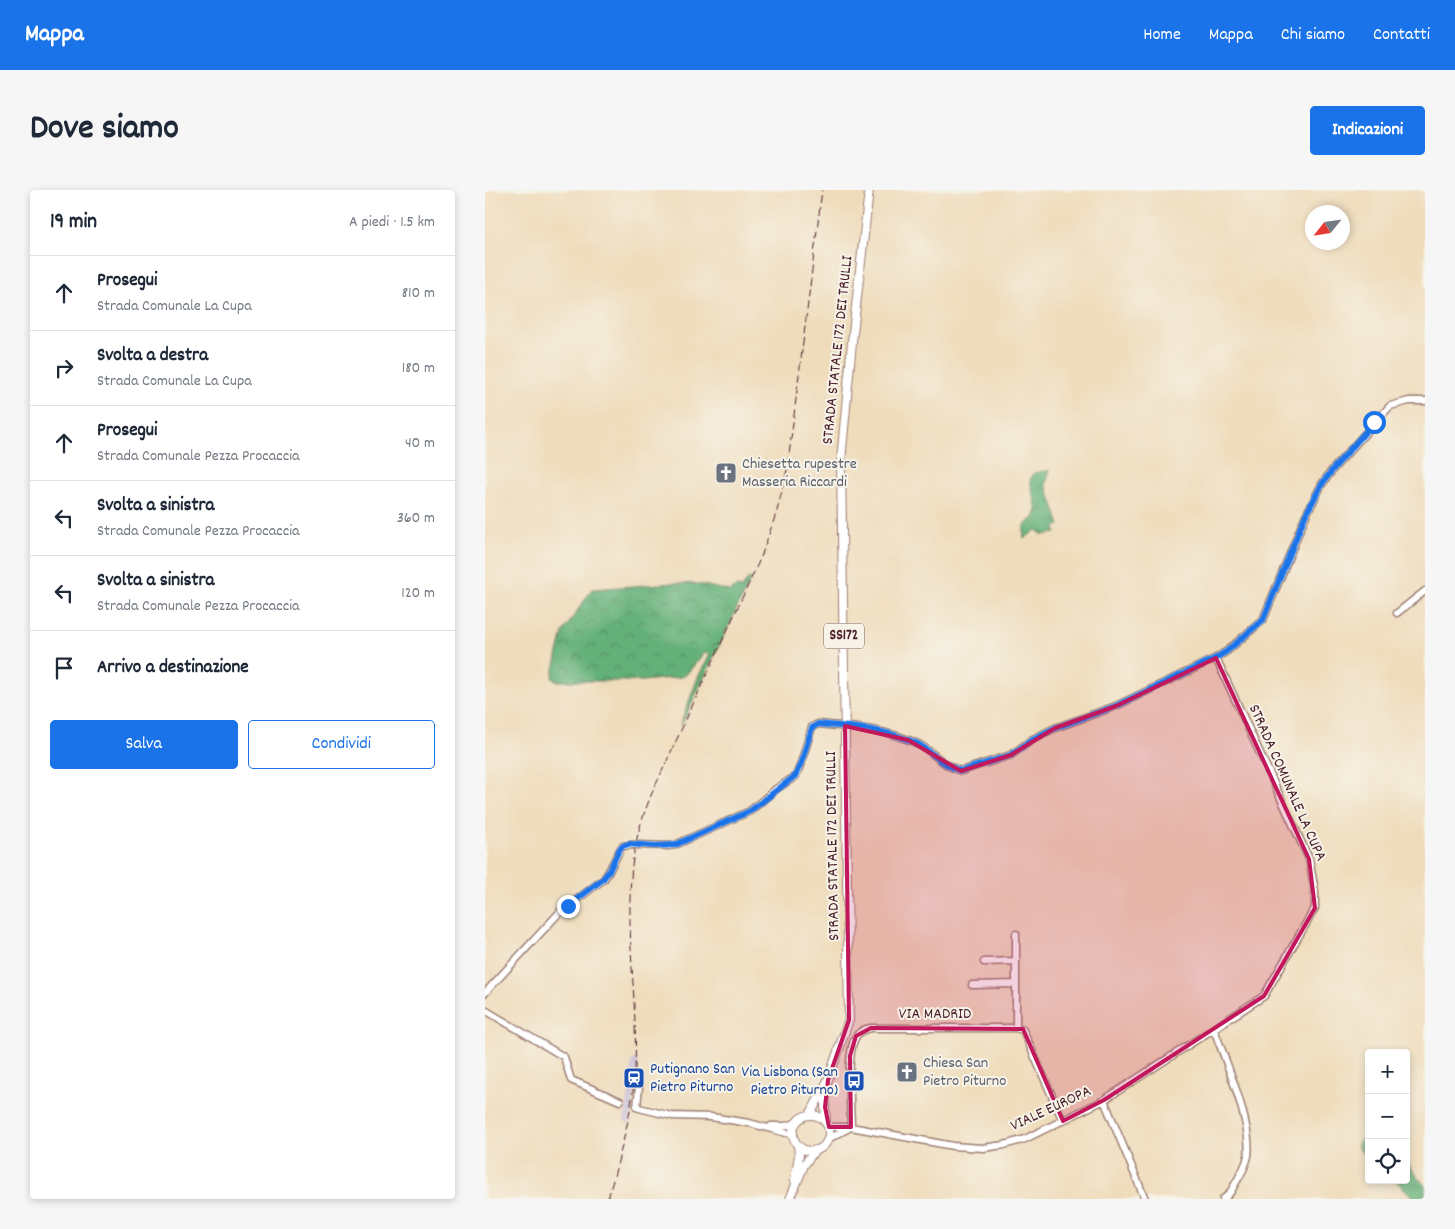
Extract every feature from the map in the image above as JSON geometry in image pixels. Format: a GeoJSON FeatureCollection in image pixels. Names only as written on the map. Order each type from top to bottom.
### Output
{"type":"FeatureCollection","features":[{"type":"Feature","properties":{"kind":"main road","name":"STRADA STATALE 172 DEI TRULLI"},"geometry":{"type":"LineString","coordinates":[[810,1114],[828,1080],[849,1020],[841,461],[869,190]]}},
{"type":"Feature","properties":{"kind":"main road","name":"STRADA STATALE 172 DEI TRULLI"},"geometry":{"type":"LineString","coordinates":[[827,1124],[825,1107],[828,1080]]}},
{"type":"Feature","properties":{"kind":"main road"},"geometry":{"type":"LineString","coordinates":[[810,1114],[821,1118],[827,1124],[828,1139],[821,1148],[815,1150],[803,1149],[793,1135],[796,1123],[810,1114]]}},
{"type":"Feature","properties":{"kind":"main road"},"geometry":{"type":"LineString","coordinates":[[792,1195],[799,1145]]}},
{"type":"Feature","properties":{"kind":"main road"},"geometry":{"type":"LineString","coordinates":[[792,1195],[804,1165],[815,1150]]}},
{"type":"Feature","properties":{"kind":"street"},"geometry":{"type":"LineString","coordinates":[[485,993],[559,913],[603,879],[621,848],[634,845],[675,845],[750,811],[795,776],[814,725],[845,726],[885,732],[931,751],[955,770],[961,771],[1011,755],[1033,739],[1055,728],[1116,706],[1216,658],[1263,620],[1305,516],[1322,484],[1333,469],[1389,406],[1409,401],[1425,401]]}},
{"type":"Feature","properties":{"kind":"street"},"geometry":{"type":"LineString","coordinates":[[1397,613],[1425,591]]}},
{"type":"Feature","properties":{"kind":"street","name":"STRADA COMUNALE LA CUPA"},"geometry":{"type":"LineString","coordinates":[[1214,1029],[1264,996],[1315,908],[1315,891],[1309,859],[1216,658]]}},
{"type":"Feature","properties":{"kind":"street"},"geometry":{"type":"LineString","coordinates":[[1016,934],[1016,1028],[1023,1030],[1025,1033],[1063,1121]]}},
{"type":"Feature","properties":{"kind":"street"},"geometry":{"type":"LineString","coordinates":[[984,962],[1016,961]]}},
{"type":"Feature","properties":{"kind":"street"},"geometry":{"type":"LineString","coordinates":[[973,985],[1016,984]]}},
{"type":"Feature","properties":{"kind":"street"},"geometry":{"type":"LineString","coordinates":[[485,1010],[564,1057],[571,1080],[620,1101]]}},
{"type":"Feature","properties":{"kind":"street","name":"VIA MADRID"},"geometry":{"type":"LineString","coordinates":[[851,1127],[850,1056],[856,1036],[865,1029],[1016,1028]]}},
{"type":"Feature","properties":{"kind":"street"},"geometry":{"type":"LineString","coordinates":[[1214,1029],[1245,1118],[1248,1138],[1248,1157],[1238,1179],[1227,1197],[1223,1199]]}},
{"type":"Feature","properties":{"kind":"street","name":"VIALE EUROPA"},"geometry":{"type":"LineString","coordinates":[[827,1124],[953,1146],[983,1148],[1004,1145],[1025,1139],[1104,1100],[1214,1029]]}},
{"type":"Feature","properties":{"kind":"street"},"geometry":{"type":"LineString","coordinates":[[637,1082],[639,1086],[637,1107],[639,1108],[671,1116],[711,1118],[759,1126],[793,1135]]}},
{"type":"Feature","properties":{"kind":"street"},"geometry":{"type":"LineString","coordinates":[[1104,1100],[1145,1199]]}},
{"type":"Feature","properties":{"kind":"street"},"geometry":{"type":"LineString","coordinates":[[759,1126],[785,1126],[796,1123]]}},
{"type":"Feature","properties":{"kind":"street"},"geometry":{"type":"LineString","coordinates":[[828,1139],[851,1127]]}},
{"type":"Feature","properties":{"kind":"highlighted area"},"geometry":{"type":"Polygon","coordinates":[[[1216,658],[1309,859],[1315,908],[1264,996],[1104,1100],[1063,1121],[1023,1029],[871,1028],[856,1036],[850,1056],[851,1127],[829,1127],[825,1107],[828,1080],[849,1020],[845,726],[908,740],[961,771],[1011,755],[1055,728],[1116,706],[1216,658]]]}},
{"type":"Feature","properties":{"kind":"shaded area"},"geometry":{"type":"Polygon","coordinates":[[[632,1059],[638,1060],[630,1123],[624,1121],[631,1082],[632,1059]]]}},
{"type":"Feature","properties":{"kind":"green space"},"geometry":{"type":"Polygon","coordinates":[[[1050,470],[1046,484],[1060,525],[1055,527],[1056,533],[1043,535],[1036,530],[1024,539],[1025,526],[1034,518],[1037,510],[1030,480],[1034,473],[1050,470]]]}},
{"type":"Feature","properties":{"kind":"green space"},"geometry":{"type":"Polygon","coordinates":[[[749,578],[751,579],[681,726],[698,677],[710,654],[704,653],[686,675],[681,677],[643,681],[555,681],[552,678],[563,632],[592,589],[674,583],[699,584],[730,591],[736,587],[742,588],[749,578]]]}},
{"type":"Feature","properties":{"kind":"green space"},"geometry":{"type":"Polygon","coordinates":[[[1365,1137],[1365,1155],[1358,1148],[1358,1142],[1365,1137]]]}},
{"type":"Feature","properties":{"kind":"green space"},"geometry":{"type":"Polygon","coordinates":[[[1410,1166],[1425,1186],[1425,1199],[1415,1199],[1399,1184],[1410,1184],[1410,1166]]]}},
{"type":"Feature","properties":{"kind":"railway"},"geometry":{"type":"LineString","coordinates":[[608,1199],[625,1134],[634,1085],[635,1018],[630,891],[635,847],[652,793],[761,557],[777,511],[787,470],[822,190]]}},
{"type":"Feature","properties":{"kind":"place","name":"Chiesetta rupestre Masseria Riccardi"},"geometry":{"type":"Point","coordinates":[726,473]}},
{"type":"Feature","properties":{"kind":"place","name":"Chiesa San Pietro Piturno"},"geometry":{"type":"Point","coordinates":[907,1072]}},
{"type":"Feature","properties":{"kind":"place","name":"Putignano San Pietro Piturno"},"geometry":{"type":"Point","coordinates":[634,1078]}},
{"type":"Feature","properties":{"kind":"place","name":"Via Lisbona (San Pietro Piturno)"},"geometry":{"type":"Point","coordinates":[854,1081]}},
{"type":"Feature","properties":{"kind":"route"},"geometry":{"type":"LineString","coordinates":[[568,906],[603,879],[623,846],[628,844],[675,845],[750,811],[799,772],[814,725],[845,726],[885,732],[916,743],[931,751],[955,770],[961,771],[1011,755],[1033,739],[1055,728],[1116,706],[1216,658],[1263,620],[1305,516],[1322,484],[1374,422]]}}]}
